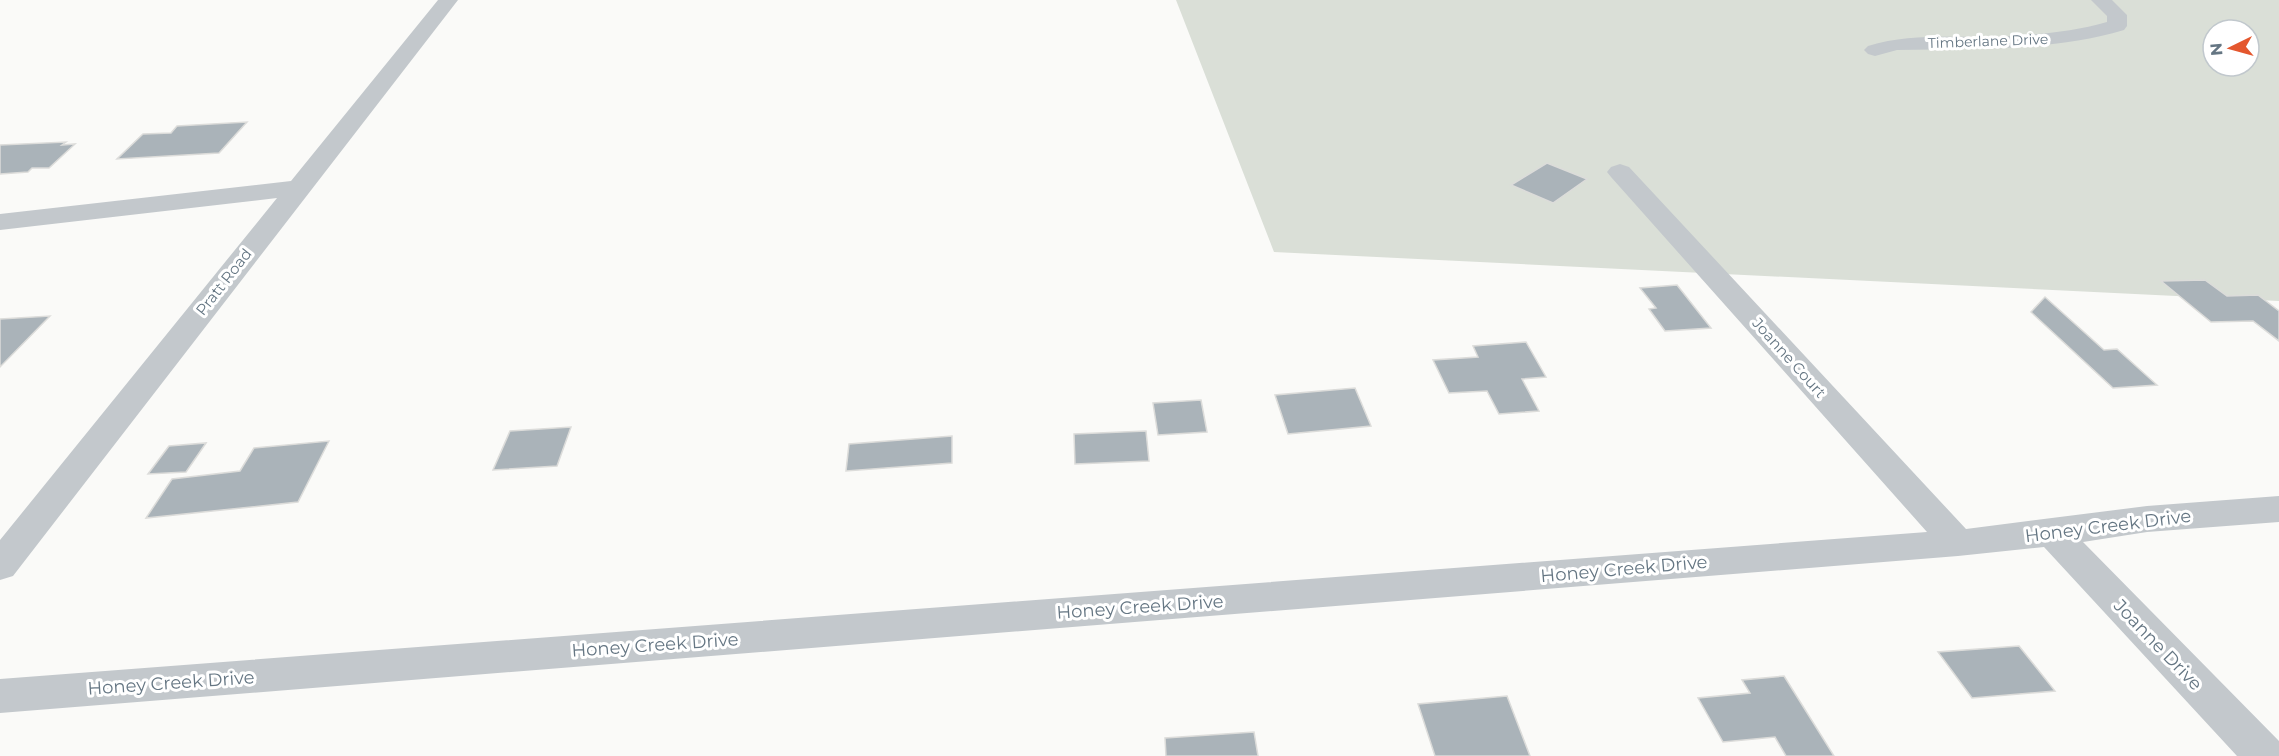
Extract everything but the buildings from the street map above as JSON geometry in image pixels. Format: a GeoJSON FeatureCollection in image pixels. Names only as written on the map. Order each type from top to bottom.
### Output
{"type":"FeatureCollection","features":[{"type":"Feature","properties":{"kind":"street","name":"Pratt Road"},"geometry":{"type":"LineString","coordinates":[[0,566],[448,0]]}},
{"type":"Feature","properties":{"kind":"street","name":"Timberlane Drive"},"geometry":{"type":"LineString","coordinates":[[1875,50],[1896,44],[2041,40],[2081,36],[2117,26],[2117,15],[2101,0]]}},
{"type":"Feature","properties":{"kind":"street","name":"Joanne Court"},"geometry":{"type":"LineString","coordinates":[[1620,172],[1958,543]]}},
{"type":"Feature","properties":{"kind":"street"},"geometry":{"type":"LineString","coordinates":[[0,222],[299,188]]}},
{"type":"Feature","properties":{"kind":"street","name":"Honey Creek Drive"},"geometry":{"type":"LineString","coordinates":[[0,696],[1958,543],[2052,533],[2147,519],[2279,510]]}},
{"type":"Feature","properties":{"kind":"street","name":"Joanne Drive"},"geometry":{"type":"LineString","coordinates":[[2052,533],[2265,756]]}},
{"type":"Feature","properties":{"kind":"shaded area"},"geometry":{"type":"Polygon","coordinates":[[[1176,0],[2279,0],[2279,301],[1274,252],[1176,0]]]}}]}
